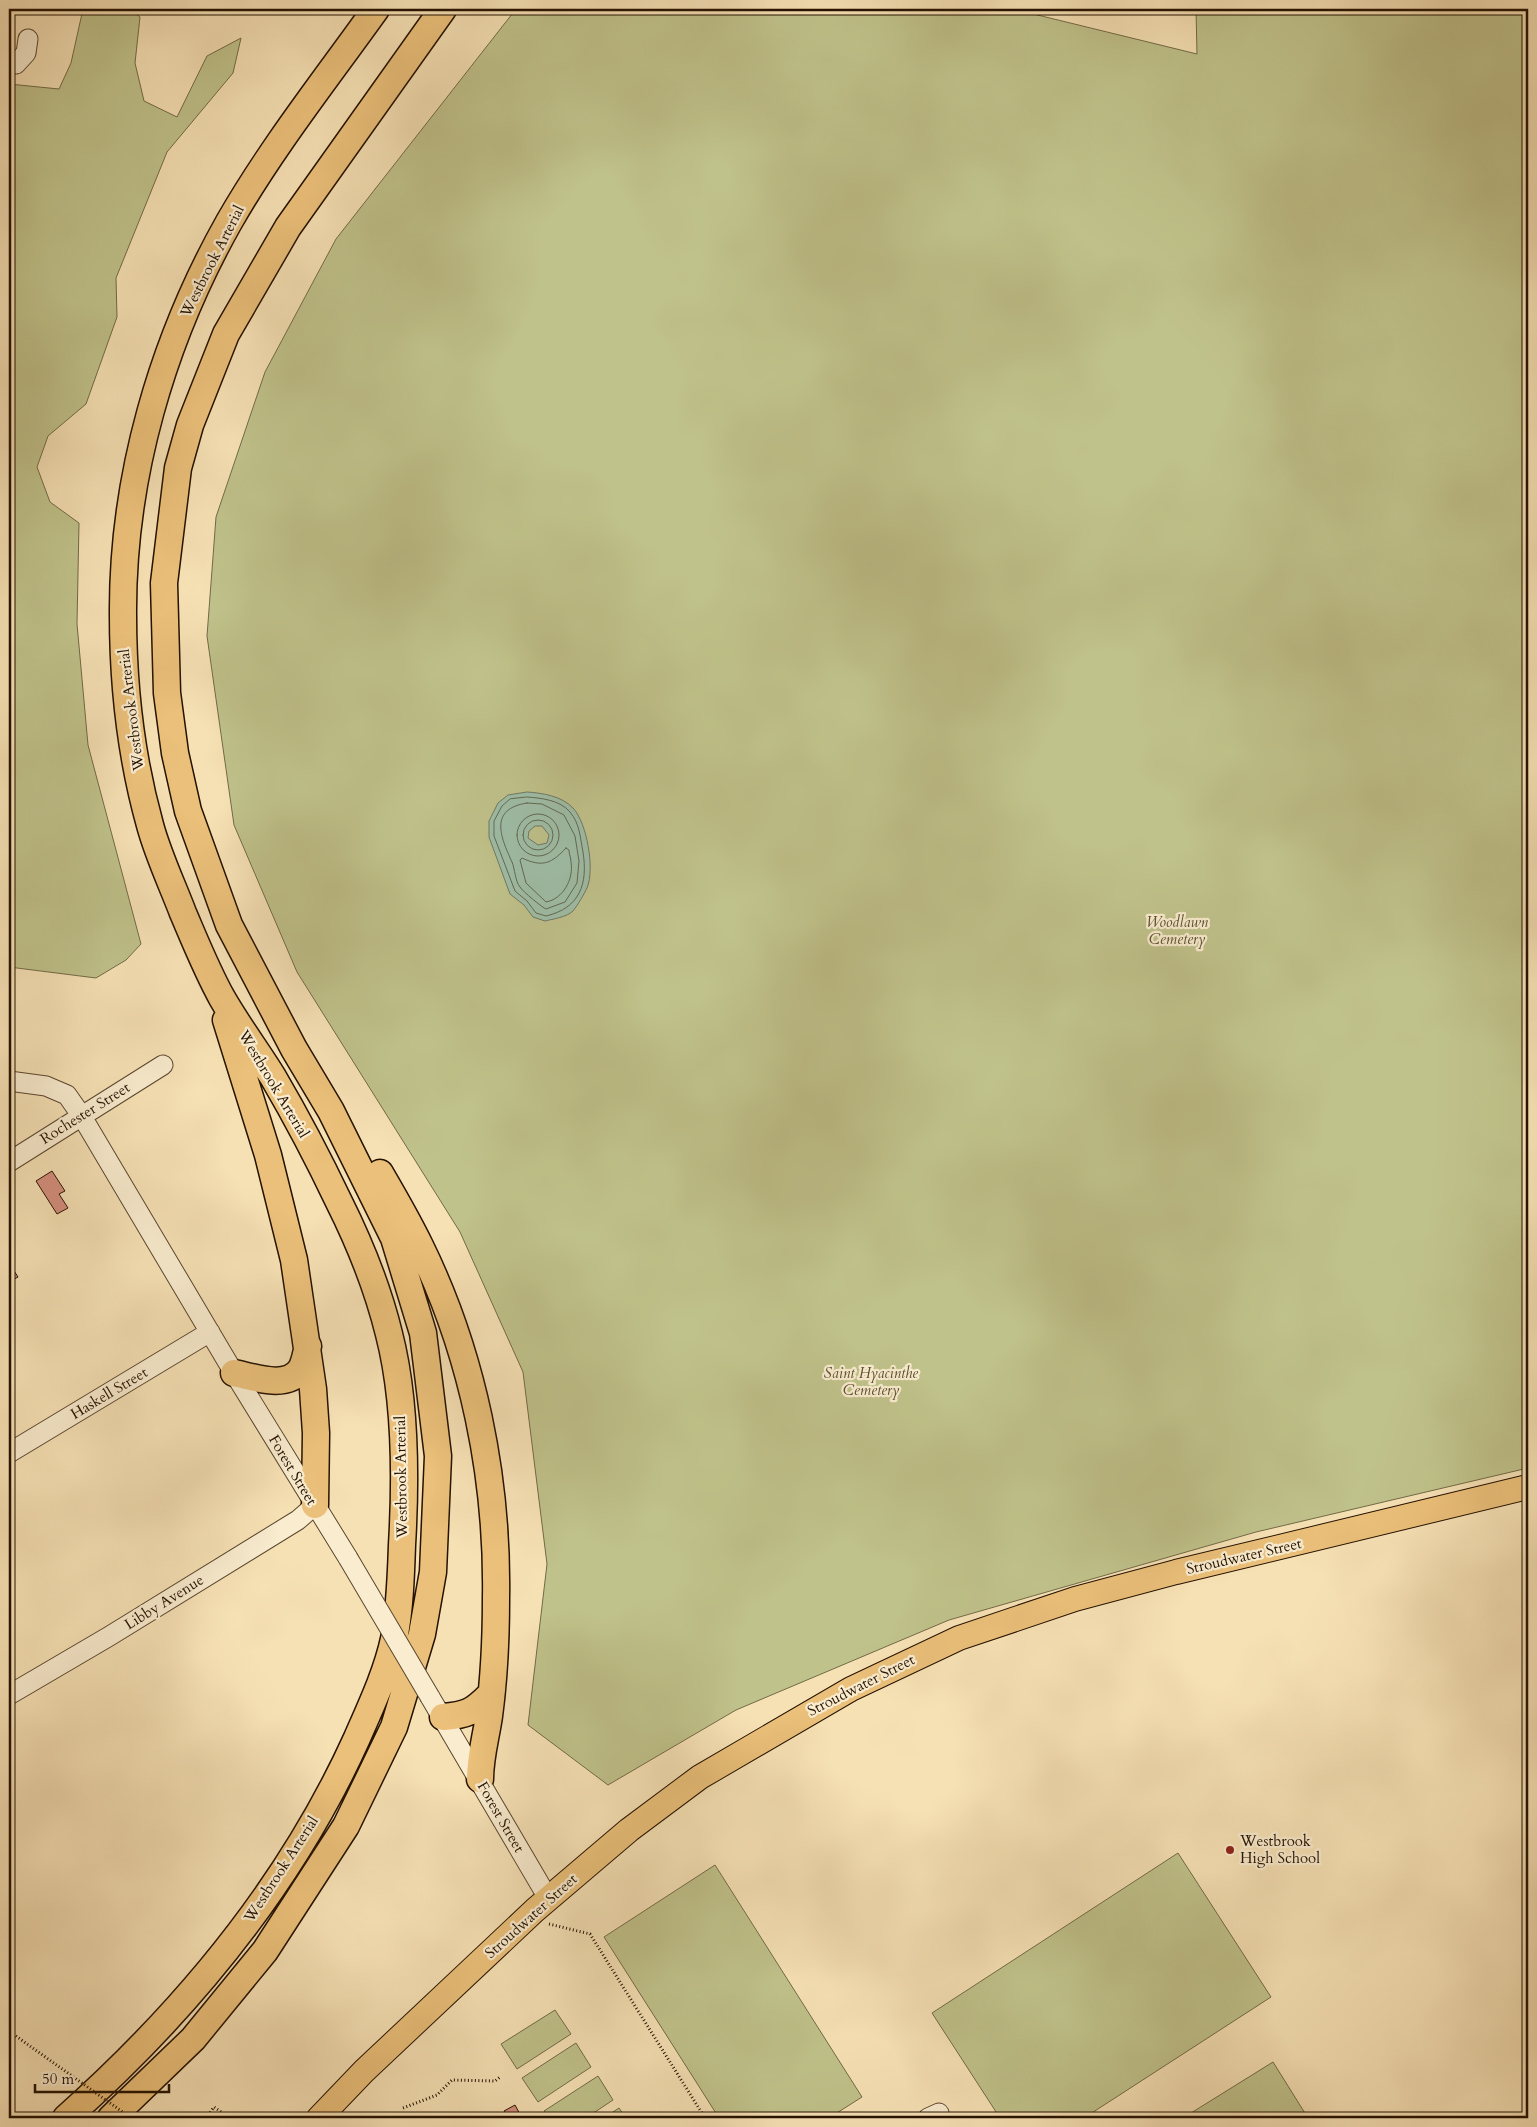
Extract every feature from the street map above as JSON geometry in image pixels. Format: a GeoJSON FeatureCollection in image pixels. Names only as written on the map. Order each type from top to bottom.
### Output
{"type":"FeatureCollection","features":[{"type":"Feature","properties":{"kind":"highway","name":"Westbrook Arterial"},"geometry":{"type":"LineString","coordinates":[[66,2118],[100,2088],[175,2011],[208,1972],[271,1888],[299,1846],[347,1759],[367,1714],[394,1637],[402,1562],[405,1496],[399,1392],[390,1337],[370,1273],[344,1210],[272,1076],[222,997],[199,950],[165,867],[150,826],[136,763],[127,699],[122,613],[125,549],[130,506],[142,442],[167,359],[190,299],[230,222],[259,175],[300,114],[376,9]]}},
{"type":"Feature","properties":{"kind":"highway","name":"Westbrook Arterial"},"geometry":{"type":"LineString","coordinates":[[110,2118],[193,2039],[253,1966],[265,1951],[341,1835],[394,1727],[422,1634],[432,1572],[438,1456],[423,1333],[394,1238],[331,1110],[294,1049],[229,925],[188,811],[175,753],[167,693],[164,583],[178,468],[190,425],[226,334],[288,227],[443,9]]}},
{"type":"Feature","properties":{"kind":"highway"},"geometry":{"type":"LineString","coordinates":[[222,997],[228,1032],[251,1096],[285,1218],[308,1346],[316,1433],[315,1505]]}},
{"type":"Feature","properties":{"kind":"highway"},"geometry":{"type":"LineString","coordinates":[[331,1110],[380,1172],[421,1247],[445,1305],[472,1387],[488,1471],[496,1556],[495,1641],[489,1715],[480,1761],[480,1779]]}},
{"type":"Feature","properties":{"kind":"highway"},"geometry":{"type":"LineString","coordinates":[[234,1373],[274,1381],[286,1380],[296,1374],[302,1367],[308,1346]]}},
{"type":"Feature","properties":{"kind":"highway"},"geometry":{"type":"LineString","coordinates":[[436,1707],[463,1715],[475,1709],[490,1694]]}},
{"type":"Feature","properties":{"kind":"main road","name":"Stroudwater Street"},"geometry":{"type":"LineString","coordinates":[[319,2118],[364,2071],[541,1904],[629,1830],[700,1777],[851,1689],[959,1638],[1016,1617],[1084,1596],[1528,1487]]}},
{"type":"Feature","properties":{"kind":"street"},"geometry":{"type":"LineString","coordinates":[[9,63],[16,64],[26,53],[28,39]]}},
{"type":"Feature","properties":{"kind":"street","name":"Rochester Street"},"geometry":{"type":"LineString","coordinates":[[9,1162],[163,1065]]}},
{"type":"Feature","properties":{"kind":"street","name":"Forest Street"},"geometry":{"type":"LineString","coordinates":[[9,1081],[46,1086],[67,1095],[81,1115],[234,1373],[348,1558],[480,1779],[541,1904]]}},
{"type":"Feature","properties":{"kind":"street","name":"Haskell Street"},"geometry":{"type":"LineString","coordinates":[[9,1453],[210,1332]]}},
{"type":"Feature","properties":{"kind":"street","name":"Libby Avenue"},"geometry":{"type":"LineString","coordinates":[[9,1695],[108,1637],[290,1525],[315,1505]]}},
{"type":"Feature","properties":{"kind":"path"},"geometry":{"type":"LineString","coordinates":[[541,1904],[547,1924],[590,1934],[706,2118]]}},
{"type":"Feature","properties":{"kind":"path"},"geometry":{"type":"LineString","coordinates":[[9,2031],[131,2118]]}},
{"type":"Feature","properties":{"kind":"path"},"geometry":{"type":"LineString","coordinates":[[403,2108],[437,2094],[452,2080],[495,2081],[500,2077]]}},
{"type":"Feature","properties":{"kind":"path"},"geometry":{"type":"LineString","coordinates":[[206,2118],[214,2107],[230,2118]]}},
{"type":"Feature","properties":{"kind":"green space"},"geometry":{"type":"Polygon","coordinates":[[[83,9],[130,9],[140,17],[135,63],[144,101],[177,117],[207,56],[241,38],[233,73],[167,152],[116,278],[117,317],[86,404],[48,436],[37,467],[50,502],[79,523],[77,624],[88,745],[141,944],[126,960],[96,978],[9,967],[9,84],[59,89],[71,63],[83,9]]]}},
{"type":"Feature","properties":{"kind":"green space"},"geometry":{"type":"Polygon","coordinates":[[[516,9],[1013,9],[1197,54],[1196,9],[1528,9],[1528,1468],[1256,1532],[949,1620],[736,1710],[608,1785],[528,1725],[547,1564],[523,1372],[460,1232],[297,972],[234,825],[207,636],[216,517],[265,372],[336,239],[516,9]]]}},
{"type":"Feature","properties":{"kind":"green space"},"geometry":{"type":"Polygon","coordinates":[[[1178,1853],[1271,1997],[1084,2118],[1000,2118],[932,2013],[1178,1853]]]}},
{"type":"Feature","properties":{"kind":"green space"},"geometry":{"type":"Polygon","coordinates":[[[715,1865],[862,2097],[829,2118],[719,2118],[604,1937],[715,1865]]]}},
{"type":"Feature","properties":{"kind":"green space"},"geometry":{"type":"Polygon","coordinates":[[[555,2010],[571,2034],[517,2069],[501,2044],[555,2010]]]}},
{"type":"Feature","properties":{"kind":"green space"},"geometry":{"type":"Polygon","coordinates":[[[576,2043],[591,2067],[538,2102],[522,2078],[576,2043]]]}},
{"type":"Feature","properties":{"kind":"green space"},"geometry":{"type":"Polygon","coordinates":[[[1273,2062],[1308,2118],[1183,2118],[1273,2062]]]}},
{"type":"Feature","properties":{"kind":"green space"},"geometry":{"type":"Polygon","coordinates":[[[598,2076],[613,2100],[586,2118],[549,2118],[544,2111],[598,2076]]]}},
{"type":"Feature","properties":{"kind":"green space"},"geometry":{"type":"Polygon","coordinates":[[[619,2108],[626,2118],[604,2118],[619,2108]]]}},
{"type":"Feature","properties":{"kind":"water"},"geometry":{"type":"Polygon","coordinates":[[[527,792],[552,796],[568,804],[578,815],[588,846],[590,858],[589,880],[579,903],[567,915],[545,921],[533,917],[524,905],[510,894],[489,837],[489,821],[498,803],[508,795],[527,792]],[[535,826],[529,831],[528,838],[538,845],[547,843],[549,835],[542,826],[535,826]]]}},
{"type":"Feature","properties":{"kind":"building"},"geometry":{"type":"Polygon","coordinates":[[[9,9],[43,9],[43,14],[14,13],[13,29],[9,29],[9,9]]]}},
{"type":"Feature","properties":{"kind":"building"},"geometry":{"type":"Polygon","coordinates":[[[52,1171],[65,1191],[59,1194],[68,1208],[57,1214],[36,1181],[52,1171]]]}},
{"type":"Feature","properties":{"kind":"building"},"geometry":{"type":"Polygon","coordinates":[[[9,1263],[18,1277],[9,1282],[9,1263]]]}},
{"type":"Feature","properties":{"kind":"building"},"geometry":{"type":"Polygon","coordinates":[[[515,2105],[522,2118],[508,2118],[504,2111],[515,2105]]]}},
{"type":"Feature","properties":{"kind":"place","name":"Westbrook High School"},"geometry":{"type":"Point","coordinates":[1230,1850]}},
{"type":"Feature","properties":{"kind":"park label","name":"Woodlawn Cemetery"},"geometry":{"type":"Point","coordinates":[1177,930]}},
{"type":"Feature","properties":{"kind":"park label","name":"Saint Hyacinthe Cemetery"},"geometry":{"type":"Point","coordinates":[871,1382]}}]}
